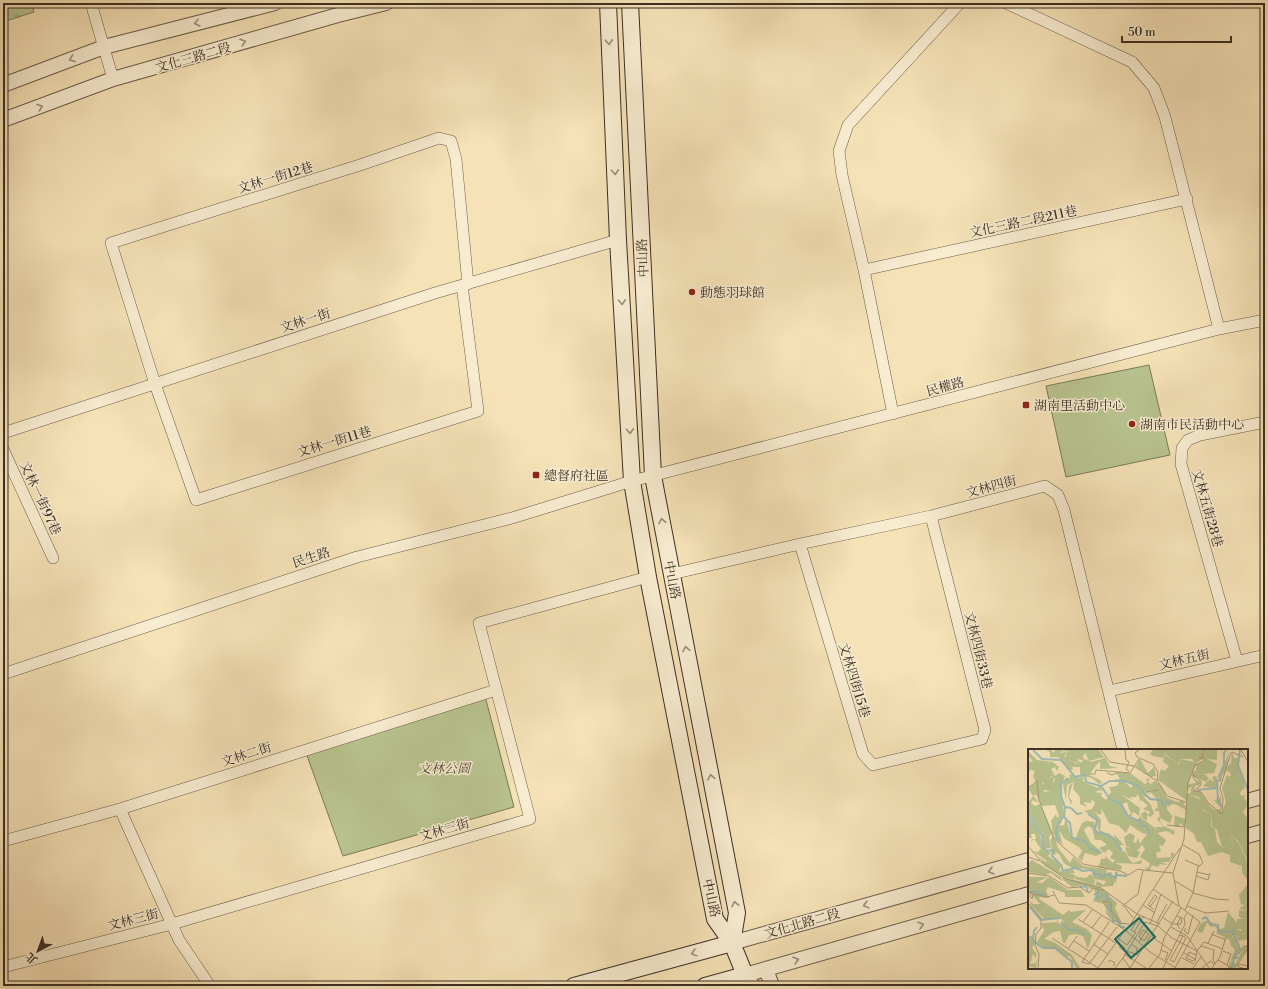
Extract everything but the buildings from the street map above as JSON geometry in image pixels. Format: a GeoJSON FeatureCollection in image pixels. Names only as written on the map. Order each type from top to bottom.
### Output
{"type":"FeatureCollection","features":[{"type":"Feature","properties":{"kind":"main road","name":"中山路"},"geometry":{"type":"LineString","coordinates":[[608,3],[618,240],[632,481],[648,577],[715,919],[732,943]]}},
{"type":"Feature","properties":{"kind":"main road","name":"中山路"},"geometry":{"type":"LineString","coordinates":[[630,3],[653,476],[737,913],[732,943]]}},
{"type":"Feature","properties":{"kind":"main road"},"geometry":{"type":"LineString","coordinates":[[705,986],[749,980],[732,943]]}},
{"type":"Feature","properties":{"kind":"main road","name":"文化北路二段"},"geometry":{"type":"LineString","coordinates":[[574,986],[732,943]]}},
{"type":"Feature","properties":{"kind":"street"},"geometry":{"type":"LineString","coordinates":[[91,3],[113,80]]}},
{"type":"Feature","properties":{"kind":"street"},"geometry":{"type":"LineString","coordinates":[[3,85],[104,47],[275,3]]}},
{"type":"Feature","properties":{"kind":"street","name":"文化三路二段"},"geometry":{"type":"LineString","coordinates":[[3,120],[113,80],[338,15],[386,3]]}},
{"type":"Feature","properties":{"kind":"street"},"geometry":{"type":"LineString","coordinates":[[893,414],[864,270],[842,175],[839,151],[848,125],[960,3]]}},
{"type":"Feature","properties":{"kind":"street"},"geometry":{"type":"LineString","coordinates":[[1006,3],[1132,62],[1154,88],[1165,117],[1219,329]]}},
{"type":"Feature","properties":{"kind":"street","name":"文林一街12巷"},"geometry":{"type":"LineString","coordinates":[[155,384],[111,243],[440,138],[451,141],[456,159],[465,285]]}},
{"type":"Feature","properties":{"kind":"street","name":"文化三路二段211巷"},"geometry":{"type":"LineString","coordinates":[[864,270],[1187,199]]}},
{"type":"Feature","properties":{"kind":"street","name":"文林一街"},"geometry":{"type":"LineString","coordinates":[[3,433],[465,285],[618,240]]}},
{"type":"Feature","properties":{"kind":"street","name":"文林一街11巷"},"geometry":{"type":"LineString","coordinates":[[155,384],[196,500],[478,411],[465,285]]}},
{"type":"Feature","properties":{"kind":"street","name":"民權路"},"geometry":{"type":"LineString","coordinates":[[632,481],[1219,329],[1265,320]]}},
{"type":"Feature","properties":{"kind":"street","name":"文林五街28巷"},"geometry":{"type":"LineString","coordinates":[[1237,661],[1181,464],[1182,448],[1188,440],[1200,435],[1265,422]]}},
{"type":"Feature","properties":{"kind":"street","name":"文林一街97巷"},"geometry":{"type":"LineString","coordinates":[[3,449],[53,558]]}},
{"type":"Feature","properties":{"kind":"street","name":"民生路"},"geometry":{"type":"LineString","coordinates":[[3,674],[357,557],[512,518],[632,481]]}},
{"type":"Feature","properties":{"kind":"street","name":"文林四街"},"geometry":{"type":"LineString","coordinates":[[672,574],[930,516],[1045,486],[1058,495],[1064,510],[1123,749]]}},
{"type":"Feature","properties":{"kind":"street","name":"文林四街33巷"},"geometry":{"type":"LineString","coordinates":[[929,751],[982,739],[985,730],[930,516]]}},
{"type":"Feature","properties":{"kind":"street","name":"文林四街15巷"},"geometry":{"type":"LineString","coordinates":[[800,544],[863,754],[872,765],[929,751]]}},
{"type":"Feature","properties":{"kind":"street","name":"文林三街"},"geometry":{"type":"LineString","coordinates":[[3,967],[172,924],[530,819],[479,623],[648,577]]}},
{"type":"Feature","properties":{"kind":"street","name":"文林五街"},"geometry":{"type":"LineString","coordinates":[[1109,691],[1265,655]]}},
{"type":"Feature","properties":{"kind":"street","name":"文林二街"},"geometry":{"type":"LineString","coordinates":[[3,841],[120,809],[496,690]]}},
{"type":"Feature","properties":{"kind":"street"},"geometry":{"type":"LineString","coordinates":[[1248,801],[1265,796]]}},
{"type":"Feature","properties":{"kind":"street"},"geometry":{"type":"LineString","coordinates":[[120,809],[179,940],[210,986]]}},
{"type":"Feature","properties":{"kind":"street"},"geometry":{"type":"LineString","coordinates":[[1248,836],[1265,831]]}},
{"type":"Feature","properties":{"kind":"street","name":"文化北路二段"},"geometry":{"type":"LineString","coordinates":[[732,943],[1028,860]]}},
{"type":"Feature","properties":{"kind":"street"},"geometry":{"type":"LineString","coordinates":[[749,980],[766,969],[1028,894]]}},
{"type":"Feature","properties":{"kind":"street"},"geometry":{"type":"LineString","coordinates":[[766,969],[772,986]]}},
{"type":"Feature","properties":{"kind":"green space"},"geometry":{"type":"Polygon","coordinates":[[[3,3],[32,3],[34,12],[3,22],[3,3]]]}},
{"type":"Feature","properties":{"kind":"green space"},"geometry":{"type":"Polygon","coordinates":[[[1149,365],[1170,455],[1066,477],[1046,386],[1149,365]]]}},
{"type":"Feature","properties":{"kind":"green space","name":"文林公園"},"geometry":{"type":"Polygon","coordinates":[[[485,696],[514,807],[343,856],[305,750],[485,696]]]}},
{"type":"Feature","properties":{"kind":"place","name":"動態羽球館"},"geometry":{"type":"Point","coordinates":[692,292]}},
{"type":"Feature","properties":{"kind":"place","name":"湖南里活動中心"},"geometry":{"type":"Point","coordinates":[1026,405]}},
{"type":"Feature","properties":{"kind":"place","name":"湖南市民活動中心"},"geometry":{"type":"Point","coordinates":[1132,424]}},
{"type":"Feature","properties":{"kind":"place","name":"總督府社區"},"geometry":{"type":"Point","coordinates":[536,475]}}]}
